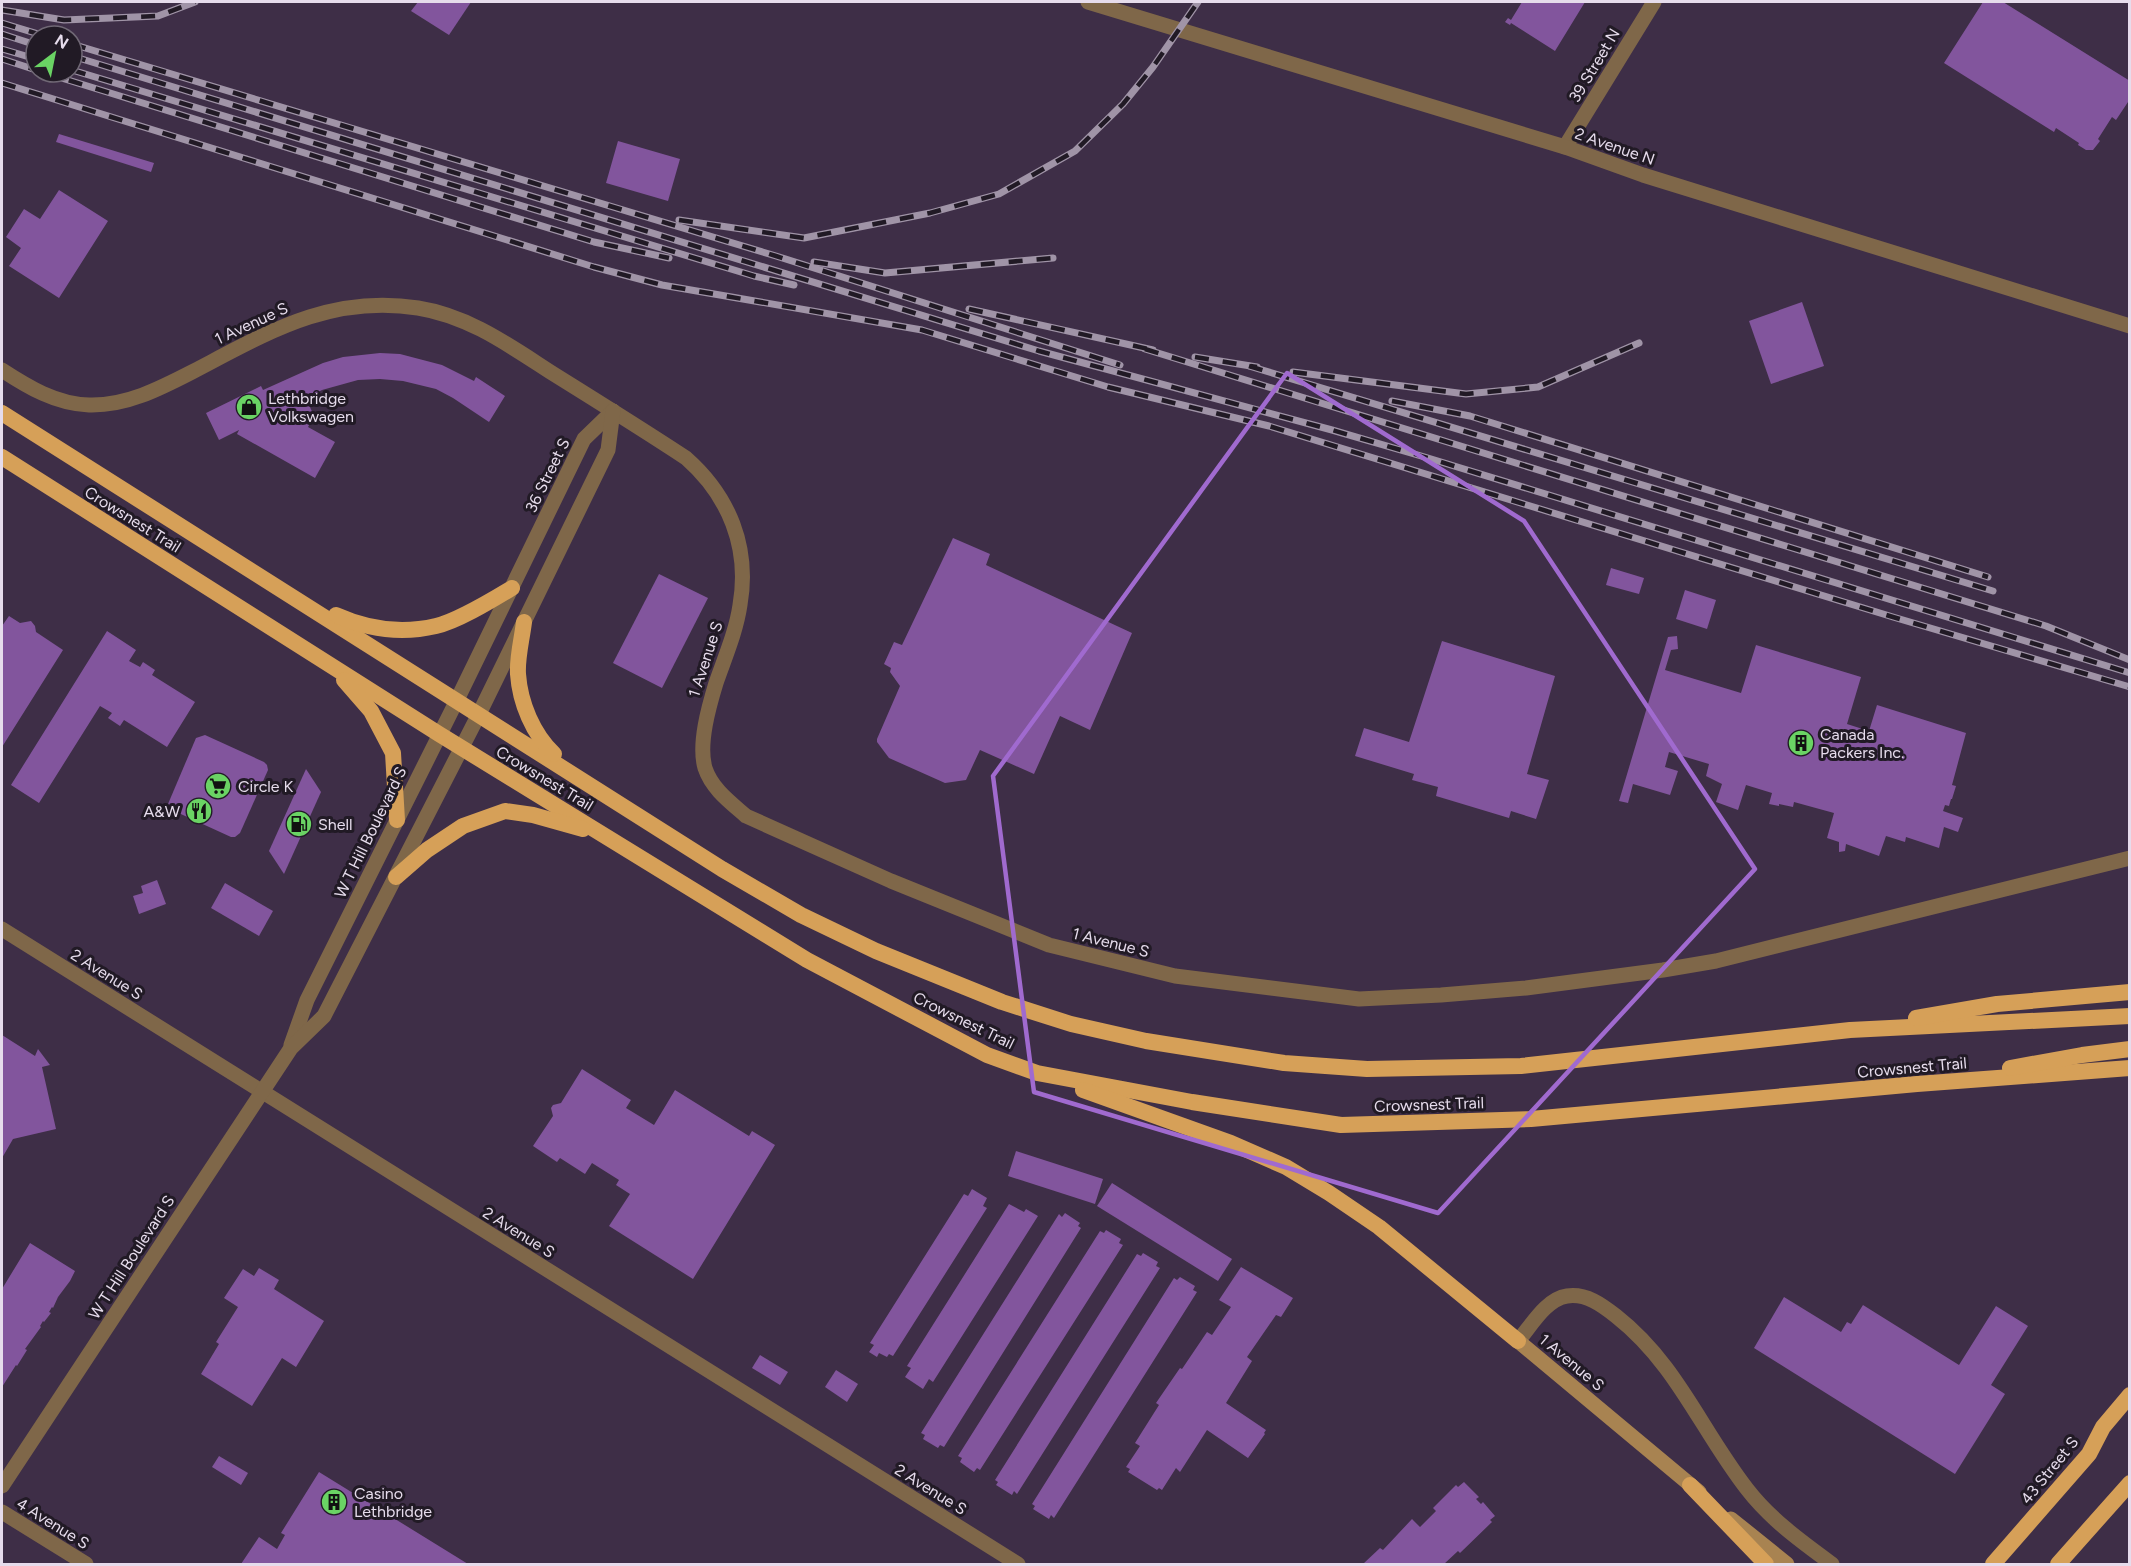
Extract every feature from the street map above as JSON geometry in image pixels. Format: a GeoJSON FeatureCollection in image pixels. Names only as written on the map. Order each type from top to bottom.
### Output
{"type":"FeatureCollection","features":[{"type":"Feature","properties":{"kind":"highway","name":"Crowsnest Trail"},"geometry":{"type":"LineString","coordinates":[[2,413],[761,892],[801,915],[876,951],[1002,1002],[1071,1024],[1146,1041],[1284,1063],[1367,1070],[1427,1070],[1544,1064],[1850,1030],[2130,1016]]}},
{"type":"Feature","properties":{"kind":"highway","name":"Crowsnest Trail"},"geometry":{"type":"LineString","coordinates":[[2,457],[439,734],[807,960],[987,1055],[1037,1073],[1203,1104],[1341,1125],[1531,1119],[1917,1084],[2130,1068]]}},
{"type":"Feature","properties":{"kind":"highway"},"geometry":{"type":"LineString","coordinates":[[291,596],[349,621],[390,631],[438,626],[484,605],[512,588]]}},
{"type":"Feature","properties":{"kind":"highway"},"geometry":{"type":"LineString","coordinates":[[524,622],[518,673],[523,706],[543,744],[579,777]]}},
{"type":"Feature","properties":{"kind":"highway"},"geometry":{"type":"LineString","coordinates":[[331,666],[370,711],[393,753],[397,820]]}},
{"type":"Feature","properties":{"kind":"highway"},"geometry":{"type":"LineString","coordinates":[[396,877],[427,850],[463,826],[505,811],[533,815],[602,834]]}},
{"type":"Feature","properties":{"kind":"highway"},"geometry":{"type":"LineString","coordinates":[[1850,1030],[1996,1004],[2130,993]]}},
{"type":"Feature","properties":{"kind":"highway"},"geometry":{"type":"LineString","coordinates":[[1917,1084],[2082,1055],[2130,1049]]}},
{"type":"Feature","properties":{"kind":"highway"},"geometry":{"type":"LineString","coordinates":[[1037,1073],[1231,1143],[1286,1167],[1379,1227],[1518,1341]]}},
{"type":"Feature","properties":{"kind":"highway","name":"43 Street S"},"geometry":{"type":"LineString","coordinates":[[1994,1564],[2089,1454],[2103,1427],[2130,1395]]}},
{"type":"Feature","properties":{"kind":"highway"},"geometry":{"type":"LineString","coordinates":[[2058,1564],[2130,1483]]}},
{"type":"Feature","properties":{"kind":"highway"},"geometry":{"type":"LineString","coordinates":[[1690,1485],[1767,1564]]}},
{"type":"Feature","properties":{"kind":"highway"},"geometry":{"type":"LineString","coordinates":[[2073,1564],[2084,1535]]}},
{"type":"Feature","properties":{"kind":"main road","name":"1 Avenue S"},"geometry":{"type":"LineString","coordinates":[[1518,1341],[1786,1564]]}},
{"type":"Feature","properties":{"kind":"street","name":"2 Avenue N"},"geometry":{"type":"LineString","coordinates":[[1088,2],[1565,147],[1654,179],[2130,326]]}},
{"type":"Feature","properties":{"kind":"street","name":"39 Street N"},"geometry":{"type":"LineString","coordinates":[[1565,147],[1654,2]]}},
{"type":"Feature","properties":{"kind":"street","name":"1 Avenue S"},"geometry":{"type":"LineString","coordinates":[[2,370],[32,390],[62,401],[89,405],[122,402],[156,390],[283,325],[341,308],[396,305],[440,312],[484,330],[686,458],[712,483],[723,502],[738,537],[742,580],[741,603],[736,625],[706,713],[705,768],[720,794],[746,816],[891,881],[1049,945],[1175,976],[1359,999],[1441,995],[1526,987],[1716,961],[2130,858]]}},
{"type":"Feature","properties":{"kind":"street","name":"36 Street S"},"geometry":{"type":"LineString","coordinates":[[457,700],[584,439],[613,411]]}},
{"type":"Feature","properties":{"kind":"street"},"geometry":{"type":"LineString","coordinates":[[480,714],[608,450],[613,411]]}},
{"type":"Feature","properties":{"kind":"street","name":"W T Hill Boulevard S"},"geometry":{"type":"LineString","coordinates":[[291,1048],[307,1000],[457,700]]}},
{"type":"Feature","properties":{"kind":"street","name":"W T Hill Boulevard S"},"geometry":{"type":"LineString","coordinates":[[2,1486],[291,1048],[324,1016],[480,714]]}},
{"type":"Feature","properties":{"kind":"street","name":"2 Avenue S"},"geometry":{"type":"LineString","coordinates":[[2,929],[1018,1564]]}},
{"type":"Feature","properties":{"kind":"street","name":"1 Avenue S"},"geometry":{"type":"LineString","coordinates":[[1518,1341],[1549,1305],[1558,1298],[1569,1295],[1584,1297],[1603,1305],[1641,1338],[1668,1370],[1747,1489],[1767,1511],[1803,1543],[1832,1564]]}},
{"type":"Feature","properties":{"kind":"street","name":"4 Avenue S"},"geometry":{"type":"LineString","coordinates":[[2,1512],[86,1564]]}},
{"type":"Feature","properties":{"kind":"highlighted area"},"geometry":{"type":"Polygon","coordinates":[[[1287,373],[1524,521],[1755,869],[1438,1213],[1034,1092],[993,776],[1287,373]]]}},
{"type":"Feature","properties":{"kind":"building"},"geometry":{"type":"Polygon","coordinates":[[[418,2],[471,2],[449,35],[411,11],[418,2]]]}},
{"type":"Feature","properties":{"kind":"building"},"geometry":{"type":"Polygon","coordinates":[[[1522,2],[1585,2],[1555,51],[1511,23],[1510,25],[1505,22],[1508,18],[1511,20],[1522,2]]]}},
{"type":"Feature","properties":{"kind":"building"},"geometry":{"type":"Polygon","coordinates":[[[1983,2],[2003,2],[2130,81],[2130,99],[2116,120],[2112,117],[2093,150],[2086,150],[2056,128],[2054,132],[1944,63],[1983,2]]]}},
{"type":"Feature","properties":{"kind":"building"},"geometry":{"type":"Polygon","coordinates":[[[59,134],[154,163],[151,172],[56,142],[59,134]]]}},
{"type":"Feature","properties":{"kind":"building"},"geometry":{"type":"Polygon","coordinates":[[[618,141],[680,159],[668,201],[606,183],[618,141]]]}},
{"type":"Feature","properties":{"kind":"building"},"geometry":{"type":"Polygon","coordinates":[[[59,190],[108,221],[59,298],[9,266],[21,248],[6,237],[24,209],[40,219],[59,190]]]}},
{"type":"Feature","properties":{"kind":"building"},"geometry":{"type":"Polygon","coordinates":[[[1802,302],[1824,366],[1771,384],[1749,321],[1802,302]]]}},
{"type":"Feature","properties":{"kind":"building"},"geometry":{"type":"Polygon","coordinates":[[[380,353],[400,354],[442,365],[474,381],[476,377],[505,396],[489,422],[436,389],[403,381],[358,380],[322,390],[306,398],[314,416],[308,427],[335,442],[315,478],[237,434],[239,430],[219,440],[206,413],[261,386],[263,390],[323,363],[343,357],[380,353]]]}},
{"type":"Feature","properties":{"kind":"building"},"geometry":{"type":"Polygon","coordinates":[[[953,538],[990,554],[986,565],[1132,633],[1090,730],[1060,716],[1034,774],[980,750],[966,780],[945,783],[889,758],[877,742],[900,686],[890,672],[891,668],[884,664],[894,642],[902,645],[953,538]]]}},
{"type":"Feature","properties":{"kind":"building"},"geometry":{"type":"Polygon","coordinates":[[[1611,568],[1644,578],[1639,594],[1606,585],[1611,568]]]}},
{"type":"Feature","properties":{"kind":"building"},"geometry":{"type":"Polygon","coordinates":[[[659,574],[708,598],[662,688],[613,663],[659,574]]]}},
{"type":"Feature","properties":{"kind":"building"},"geometry":{"type":"Polygon","coordinates":[[[1685,590],[1716,600],[1707,629],[1676,619],[1685,590]]]}},
{"type":"Feature","properties":{"kind":"building"},"geometry":{"type":"Polygon","coordinates":[[[9,616],[20,623],[31,621],[36,632],[63,650],[2,747],[2,626],[9,616]]]}},
{"type":"Feature","properties":{"kind":"building"},"geometry":{"type":"Polygon","coordinates":[[[107,631],[136,650],[129,661],[140,667],[143,662],[155,670],[152,675],[195,702],[167,747],[124,720],[120,726],[108,718],[112,713],[100,706],[39,803],[11,785],[107,631]]]}},
{"type":"Feature","properties":{"kind":"building","name":"Canada Packers Inc."},"geometry":{"type":"Polygon","coordinates":[[[1677,636],[1678,649],[1671,650],[1665,670],[1741,693],[1756,645],[1861,677],[1847,724],[1869,731],[1877,705],[1966,733],[1952,785],[1956,786],[1949,806],[1945,805],[1943,811],[1963,818],[1958,832],[1944,827],[1939,848],[1906,837],[1905,842],[1886,836],[1879,856],[1846,844],[1845,851],[1839,852],[1839,842],[1827,838],[1834,813],[1794,802],[1793,807],[1769,804],[1772,793],[1746,785],[1738,810],[1716,802],[1722,784],[1706,776],[1709,764],[1669,752],[1665,767],[1678,771],[1670,795],[1633,784],[1628,803],[1619,801],[1668,637],[1677,636]]]}},
{"type":"Feature","properties":{"kind":"building"},"geometry":{"type":"Polygon","coordinates":[[[1442,641],[1555,676],[1527,774],[1549,780],[1536,819],[1511,811],[1509,818],[1436,796],[1438,787],[1412,780],[1414,774],[1355,756],[1364,728],[1409,742],[1442,641]]]}},
{"type":"Feature","properties":{"kind":"building","name":"Circle K"},"geometry":{"type":"Polygon","coordinates":[[[205,735],[267,765],[268,770],[240,833],[235,837],[172,810],[168,804],[196,738],[205,735]]]}},
{"type":"Feature","properties":{"kind":"building"},"geometry":{"type":"Polygon","coordinates":[[[306,769],[321,792],[284,874],[269,851],[306,769]]]}},
{"type":"Feature","properties":{"kind":"building"},"geometry":{"type":"Polygon","coordinates":[[[157,880],[166,904],[139,914],[133,896],[143,893],[141,886],[157,880]]]}},
{"type":"Feature","properties":{"kind":"building"},"geometry":{"type":"Polygon","coordinates":[[[225,883],[273,911],[259,936],[211,908],[225,883]]]}},
{"type":"Feature","properties":{"kind":"building"},"geometry":{"type":"Polygon","coordinates":[[[2,1035],[35,1056],[38,1049],[50,1065],[42,1067],[56,1129],[13,1139],[2,1158],[2,1035]]]}},
{"type":"Feature","properties":{"kind":"building"},"geometry":{"type":"Polygon","coordinates":[[[582,1069],[631,1100],[626,1108],[654,1125],[675,1090],[749,1136],[752,1131],[775,1145],[693,1279],[609,1226],[630,1194],[616,1185],[619,1180],[592,1163],[585,1174],[560,1158],[557,1162],[533,1146],[553,1116],[551,1108],[561,1103],[582,1069]]]}},
{"type":"Feature","properties":{"kind":"building"},"geometry":{"type":"Polygon","coordinates":[[[1016,1151],[1103,1179],[1095,1204],[1008,1176],[1016,1151]]]}},
{"type":"Feature","properties":{"kind":"building"},"geometry":{"type":"Polygon","coordinates":[[[1112,1183],[1232,1259],[1218,1281],[1097,1206],[1112,1183]]]}},
{"type":"Feature","properties":{"kind":"building"},"geometry":{"type":"Polygon","coordinates":[[[972,1189],[987,1198],[983,1206],[987,1208],[893,1356],[889,1354],[887,1357],[879,1353],[877,1357],[869,1352],[874,1345],[870,1343],[964,1194],[968,1196],[972,1189]]]}},
{"type":"Feature","properties":{"kind":"building"},"geometry":{"type":"Polygon","coordinates":[[[1009,1204],[1024,1212],[1026,1209],[1038,1216],[933,1382],[929,1379],[923,1389],[905,1377],[911,1368],[907,1366],[1009,1204]]]}},
{"type":"Feature","properties":{"kind":"building"},"geometry":{"type":"Polygon","coordinates":[[[1065,1213],[1080,1223],[1078,1226],[1081,1228],[944,1447],[940,1445],[938,1448],[923,1439],[925,1435],[921,1433],[1059,1214],[1062,1217],[1065,1213]]]}},
{"type":"Feature","properties":{"kind":"building"},"geometry":{"type":"Polygon","coordinates":[[[1106,1230],[1121,1239],[1119,1243],[1123,1245],[980,1470],[977,1468],[974,1472],[960,1462],[962,1458],[958,1456],[1100,1231],[1104,1233],[1106,1230]]]}},
{"type":"Feature","properties":{"kind":"building"},"geometry":{"type":"Polygon","coordinates":[[[30,1243],[75,1271],[49,1312],[51,1313],[43,1321],[2,1387],[2,1289],[30,1243]]]}},
{"type":"Feature","properties":{"kind":"building"},"geometry":{"type":"Polygon","coordinates":[[[1143,1253],[1158,1262],[1156,1266],[1160,1268],[1017,1494],[1014,1491],[1012,1495],[996,1485],[998,1482],[995,1480],[1137,1254],[1141,1256],[1143,1253]]]}},
{"type":"Feature","properties":{"kind":"building"},"geometry":{"type":"Polygon","coordinates":[[[1241,1267],[1293,1298],[1281,1317],[1276,1315],[1247,1357],[1252,1361],[1226,1403],[1266,1430],[1265,1434],[1248,1458],[1207,1430],[1180,1472],[1176,1468],[1162,1490],[1159,1488],[1157,1490],[1128,1472],[1130,1469],[1126,1467],[1140,1446],[1135,1443],[1159,1405],[1156,1403],[1180,1368],[1182,1369],[1207,1332],[1212,1335],[1231,1307],[1219,1300],[1241,1267]]]}},
{"type":"Feature","properties":{"kind":"building"},"geometry":{"type":"Polygon","coordinates":[[[259,1268],[279,1280],[274,1289],[324,1321],[296,1367],[282,1358],[252,1406],[201,1374],[219,1344],[216,1342],[238,1307],[224,1298],[243,1269],[254,1276],[259,1268]]]}},
{"type":"Feature","properties":{"kind":"building"},"geometry":{"type":"Polygon","coordinates":[[[1180,1277],[1195,1286],[1193,1290],[1197,1292],[1054,1518],[1051,1515],[1049,1519],[1033,1509],[1035,1506],[1032,1504],[1174,1278],[1177,1280],[1180,1277]]]}},
{"type":"Feature","properties":{"kind":"building"},"geometry":{"type":"Polygon","coordinates":[[[1784,1297],[1841,1332],[1847,1322],[1851,1324],[1863,1305],[1959,1365],[1996,1306],[2028,1326],[1991,1385],[2005,1394],[1955,1474],[1754,1348],[1784,1297]]]}},
{"type":"Feature","properties":{"kind":"building"},"geometry":{"type":"Polygon","coordinates":[[[760,1355],[788,1372],[780,1385],[752,1368],[760,1355]]]}},
{"type":"Feature","properties":{"kind":"building"},"geometry":{"type":"Polygon","coordinates":[[[836,1370],[858,1384],[847,1402],[825,1387],[836,1370]]]}},
{"type":"Feature","properties":{"kind":"building"},"geometry":{"type":"Polygon","coordinates":[[[219,1456],[248,1473],[241,1485],[212,1467],[219,1456]]]}},
{"type":"Feature","properties":{"kind":"building","name":"Casino Lethbridge"},"geometry":{"type":"Polygon","coordinates":[[[319,1472],[468,1564],[241,1564],[259,1537],[277,1549],[285,1535],[281,1533],[319,1472]]]}},
{"type":"Feature","properties":{"kind":"building"},"geometry":{"type":"Polygon","coordinates":[[[1464,1482],[1479,1497],[1476,1499],[1481,1504],[1483,1502],[1495,1516],[1490,1520],[1492,1522],[1460,1553],[1458,1551],[1444,1564],[1363,1564],[1380,1548],[1383,1550],[1412,1519],[1420,1527],[1436,1511],[1433,1508],[1456,1485],[1458,1487],[1464,1482]]]}},
{"type":"Feature","properties":{"kind":"railway"},"geometry":{"type":"LineString","coordinates":[[2,10],[64,20],[158,16],[195,2]]}},
{"type":"Feature","properties":{"kind":"railway"},"geometry":{"type":"LineString","coordinates":[[679,220],[804,238],[930,213],[999,194],[1075,151],[1123,104],[1153,67],[1198,2]]}},
{"type":"Feature","properties":{"kind":"railway"},"geometry":{"type":"LineString","coordinates":[[2,23],[24,30]]}},
{"type":"Feature","properties":{"kind":"railway"},"geometry":{"type":"LineString","coordinates":[[2,34],[24,41]]}},
{"type":"Feature","properties":{"kind":"railway"},"geometry":{"type":"LineString","coordinates":[[84,48],[776,256],[1120,365]]}},
{"type":"Feature","properties":{"kind":"railway"},"geometry":{"type":"LineString","coordinates":[[2,49],[24,55]]}},
{"type":"Feature","properties":{"kind":"railway"},"geometry":{"type":"LineString","coordinates":[[2,59],[24,66]]}},
{"type":"Feature","properties":{"kind":"railway"},"geometry":{"type":"LineString","coordinates":[[84,60],[1039,351],[1428,458],[2130,673]]}},
{"type":"Feature","properties":{"kind":"railway"},"geometry":{"type":"LineString","coordinates":[[84,74],[754,276],[794,285]]}},
{"type":"Feature","properties":{"kind":"railway"},"geometry":{"type":"LineString","coordinates":[[2,83],[594,267],[662,285],[922,330],[1108,387],[1269,426],[2130,687]]}},
{"type":"Feature","properties":{"kind":"railway"},"geometry":{"type":"LineString","coordinates":[[81,84],[594,242],[669,258]]}},
{"type":"Feature","properties":{"kind":"railway"},"geometry":{"type":"LineString","coordinates":[[814,262],[885,273],[1053,258]]}},
{"type":"Feature","properties":{"kind":"railway"},"geometry":{"type":"LineString","coordinates":[[969,309],[1153,350]]}},
{"type":"Feature","properties":{"kind":"railway"},"geometry":{"type":"LineString","coordinates":[[1293,372],[1466,394],[1538,387],[1639,343]]}},
{"type":"Feature","properties":{"kind":"railway"},"geometry":{"type":"LineString","coordinates":[[1145,349],[2046,626],[2130,660]]}},
{"type":"Feature","properties":{"kind":"railway"},"geometry":{"type":"LineString","coordinates":[[1195,357],[1257,367]]}},
{"type":"Feature","properties":{"kind":"railway"},"geometry":{"type":"LineString","coordinates":[[1249,366],[1993,591]]}},
{"type":"Feature","properties":{"kind":"railway"},"geometry":{"type":"LineString","coordinates":[[1392,401],[1470,416],[1988,577]]}},
{"type":"Feature","properties":{"kind":"place","name":"Lethbridge Volkswagen"},"geometry":{"type":"Point","coordinates":[249,407]}},
{"type":"Feature","properties":{"kind":"place","name":"Canada Packers Inc."},"geometry":{"type":"Point","coordinates":[1801,743]}},
{"type":"Feature","properties":{"kind":"place","name":"Circle K"},"geometry":{"type":"Point","coordinates":[218,786]}},
{"type":"Feature","properties":{"kind":"place","name":"A&W"},"geometry":{"type":"Point","coordinates":[199,811]}},
{"type":"Feature","properties":{"kind":"place","name":"Shell"},"geometry":{"type":"Point","coordinates":[299,824]}},
{"type":"Feature","properties":{"kind":"place","name":"Casino Lethbridge"},"geometry":{"type":"Point","coordinates":[334,1502]}}]}
